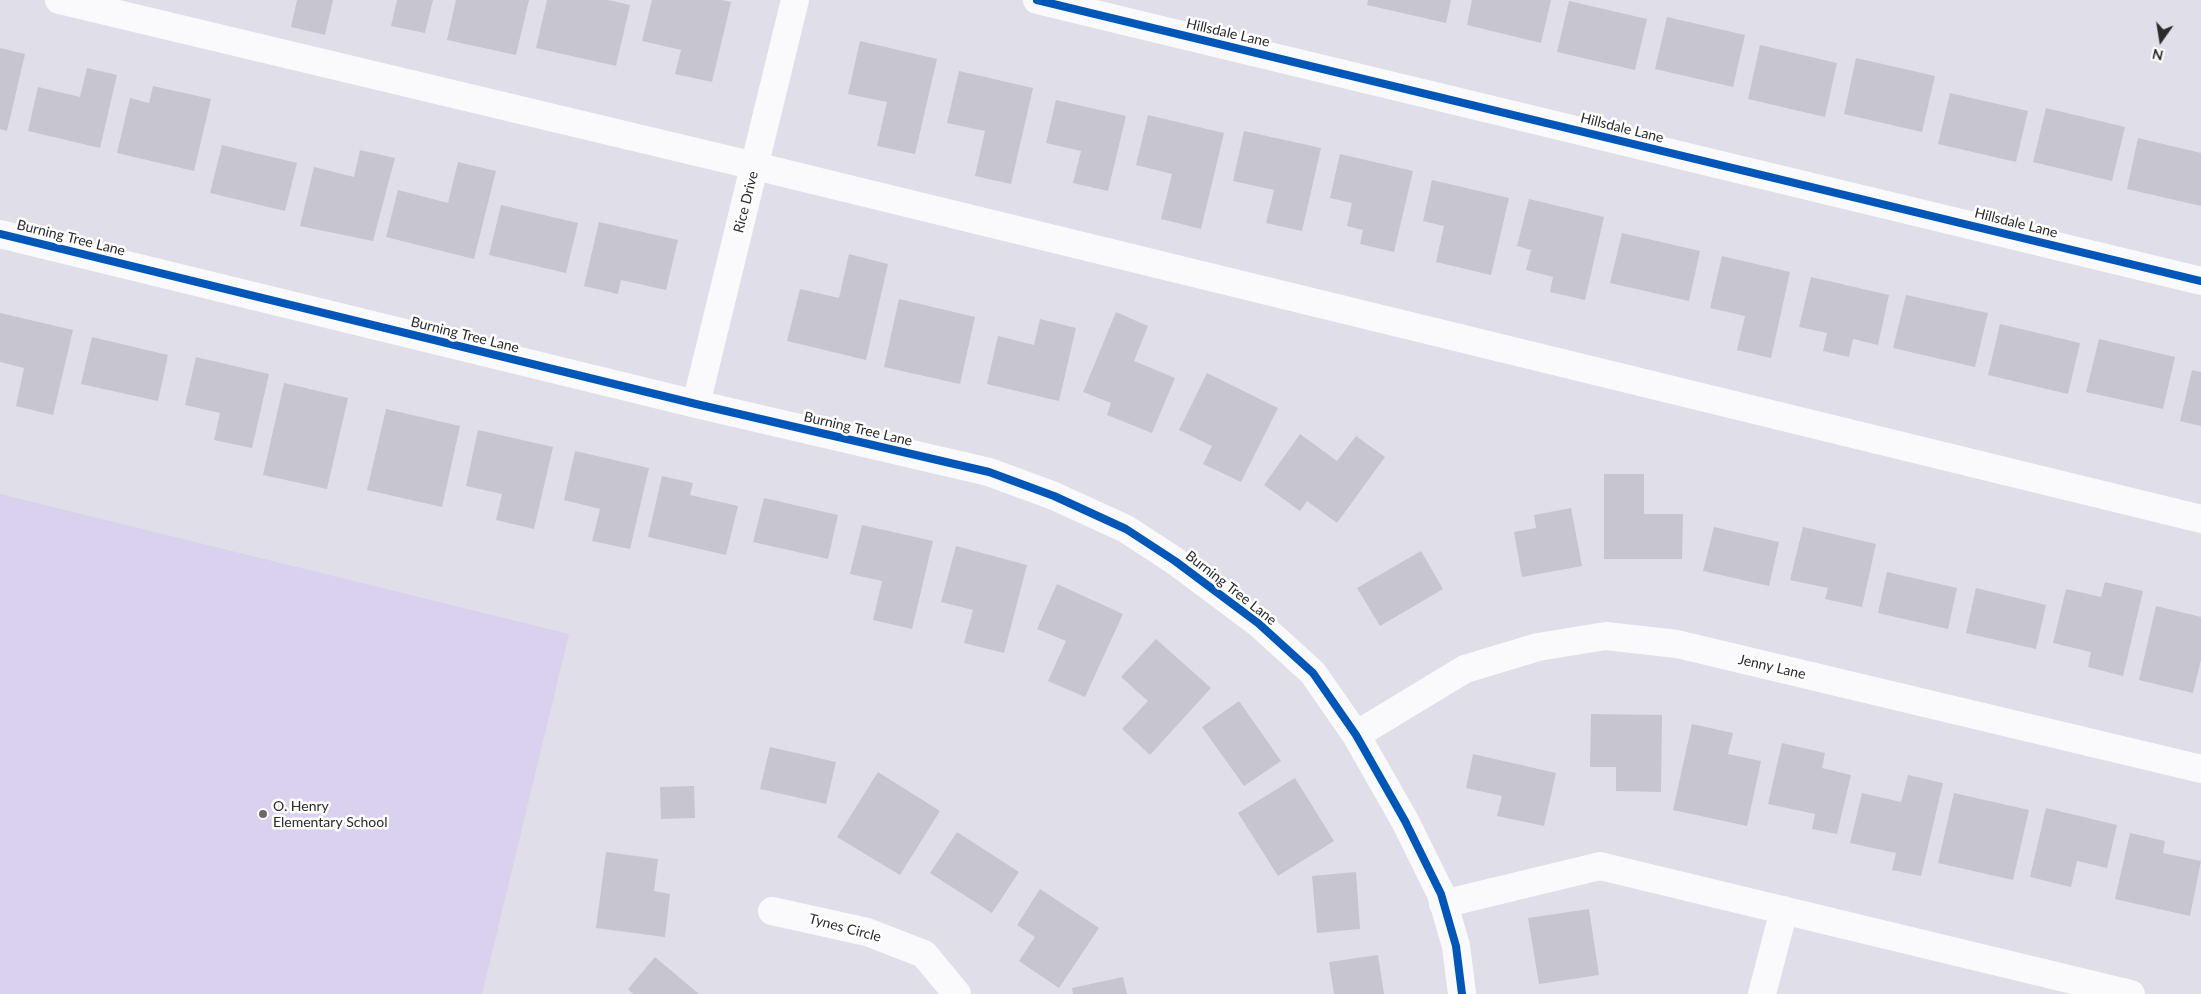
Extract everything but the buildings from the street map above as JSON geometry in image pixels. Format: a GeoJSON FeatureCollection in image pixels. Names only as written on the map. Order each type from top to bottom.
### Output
{"type":"FeatureCollection","features":[{"type":"Feature","properties":{"kind":"street"},"geometry":{"type":"LineString","coordinates":[[59,0],[755,166],[2201,519]]}},
{"type":"Feature","properties":{"kind":"street","name":"Rice Drive"},"geometry":{"type":"LineString","coordinates":[[696,404],[795,0]]}},
{"type":"Feature","properties":{"kind":"street","name":"Hillsdale Lane"},"geometry":{"type":"LineString","coordinates":[[1037,0],[2201,281]]}},
{"type":"Feature","properties":{"kind":"street","name":"Burning Tree Lane"},"geometry":{"type":"LineString","coordinates":[[0,234],[696,404],[989,472],[1054,496],[1126,528],[1176,561],[1264,629],[1313,673],[1356,735],[1405,821],[1443,904],[1456,946],[1462,994]]}},
{"type":"Feature","properties":{"kind":"street","name":"Jenny Lane"},"geometry":{"type":"LineString","coordinates":[[1356,735],[1466,669],[1538,647],[1606,636],[1677,644],[2201,769]]}},
{"type":"Feature","properties":{"kind":"street"},"geometry":{"type":"LineString","coordinates":[[1443,904],[1600,866],[2131,994]]}},
{"type":"Feature","properties":{"kind":"street"},"geometry":{"type":"LineString","coordinates":[[1762,994],[1784,910]]}},
{"type":"Feature","properties":{"kind":"street","name":"Tynes Circle"},"geometry":{"type":"LineString","coordinates":[[772,911],[867,932],[924,954],[956,994]]}},
{"type":"Feature","properties":{"kind":"shaded area","name":"O. Henry Elementary School"},"geometry":{"type":"Polygon","coordinates":[[[0,494],[569,634],[482,994],[0,994],[0,494]]]}},
{"type":"Feature","properties":{"kind":"cycle path"},"geometry":{"type":"LineString","coordinates":[[1037,0],[2201,281]]}},
{"type":"Feature","properties":{"kind":"cycle path"},"geometry":{"type":"LineString","coordinates":[[0,234],[696,404],[989,472],[1054,496],[1126,529],[1175,561],[1258,623],[1313,673],[1356,735],[1405,821],[1441,894],[1456,946],[1462,994]]}},
{"type":"Feature","properties":{"kind":"place","name":"O. Henry Elementary School"},"geometry":{"type":"Point","coordinates":[263,814]}}]}
